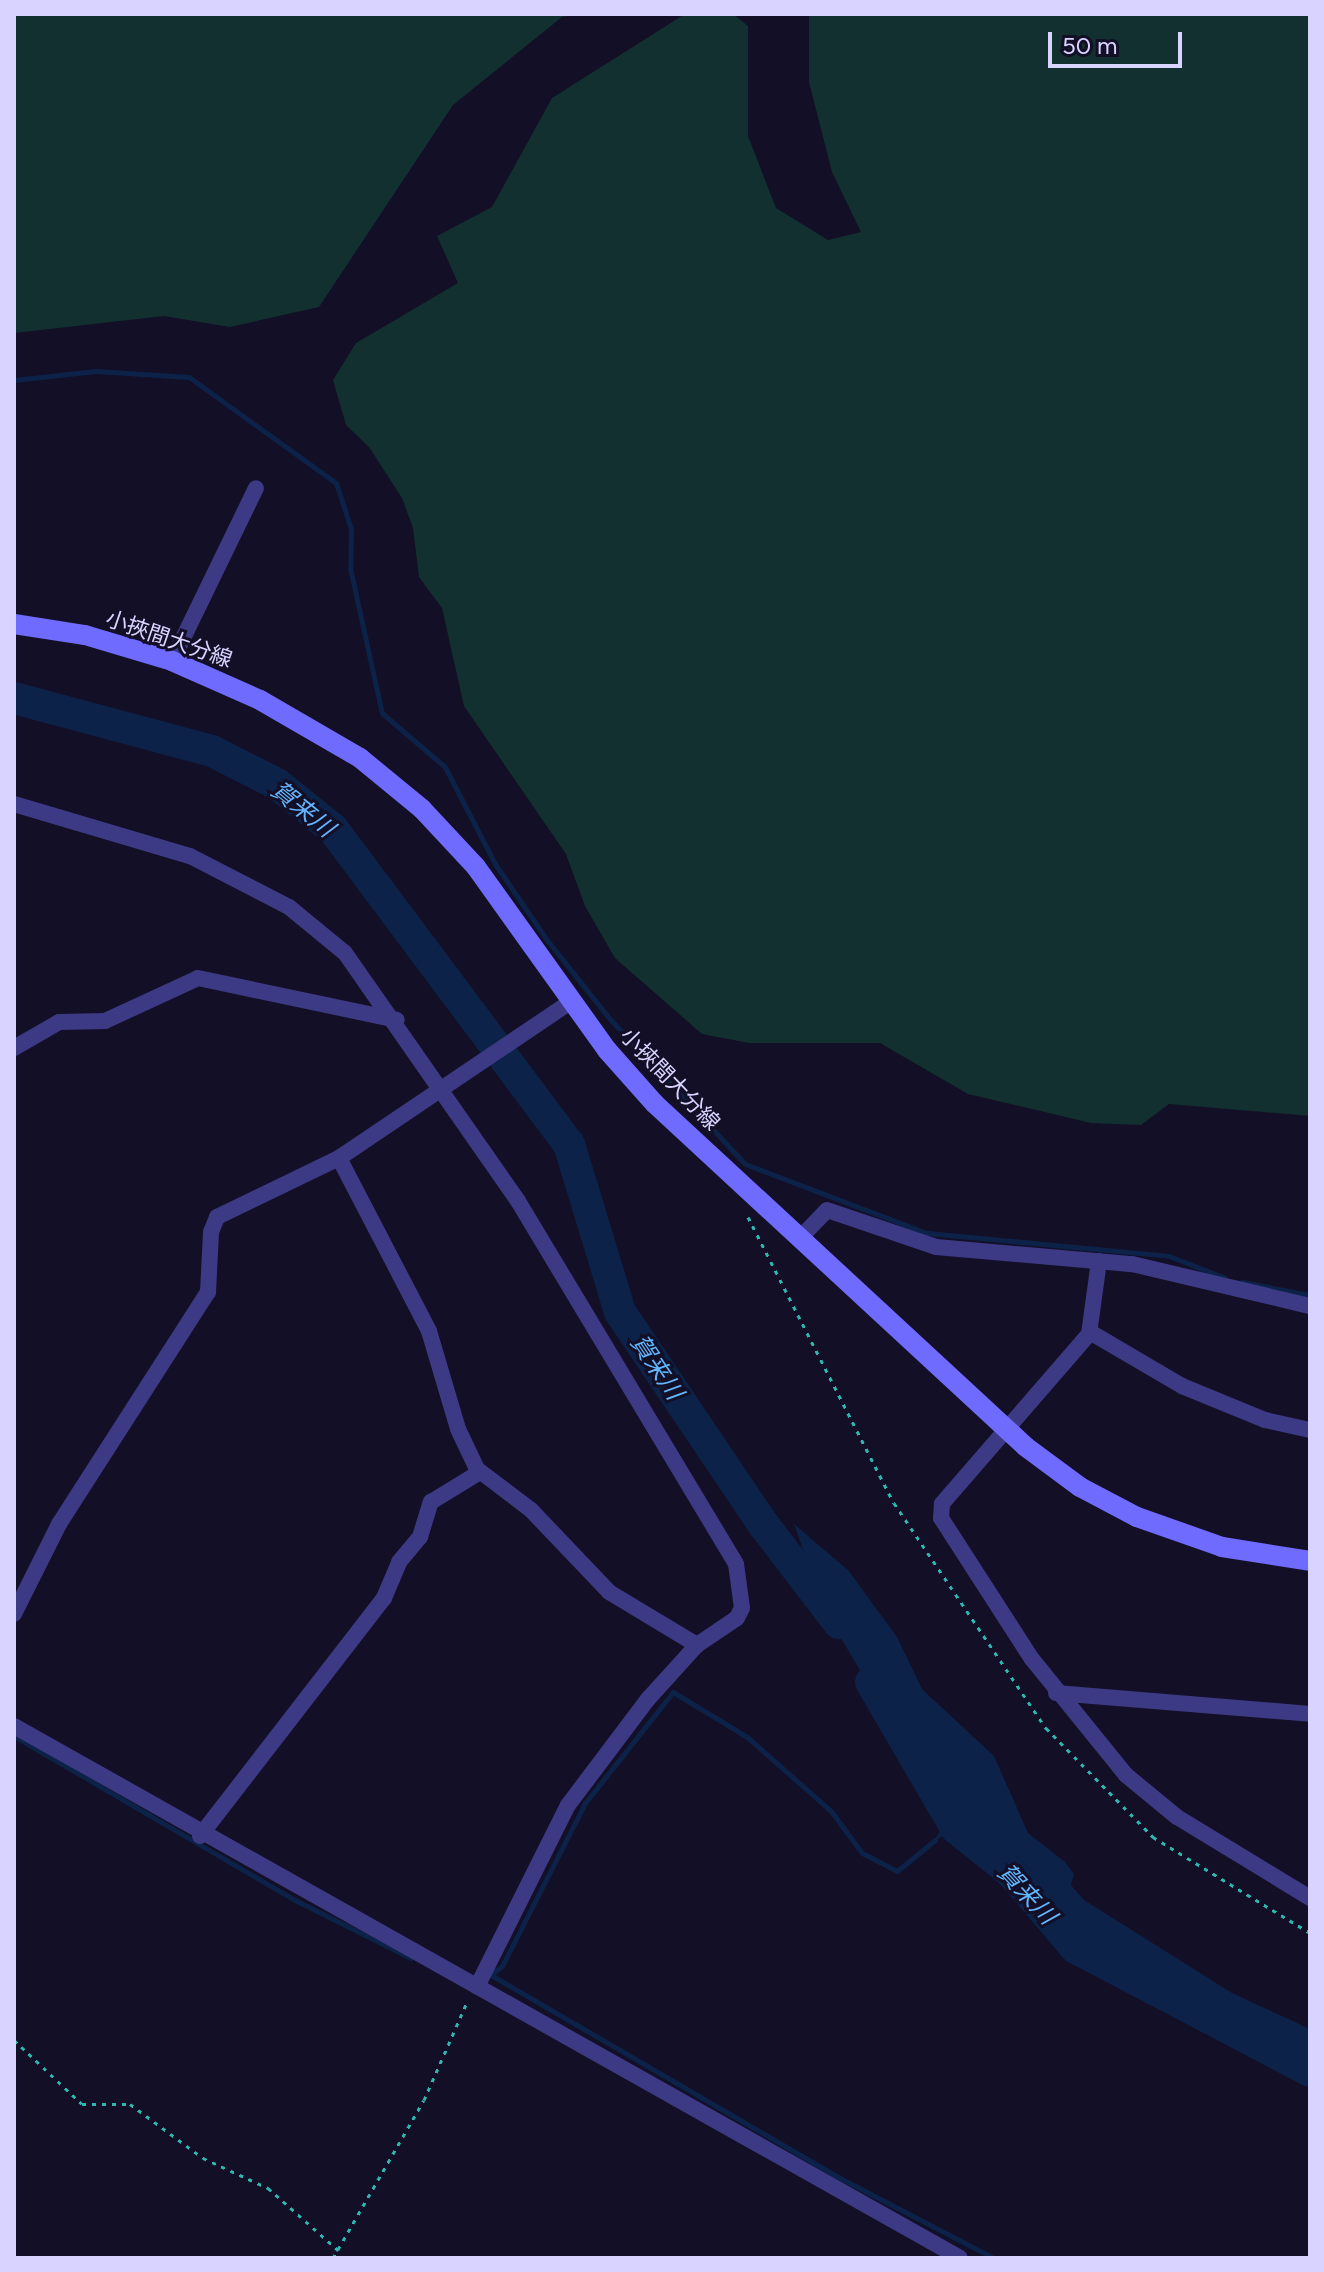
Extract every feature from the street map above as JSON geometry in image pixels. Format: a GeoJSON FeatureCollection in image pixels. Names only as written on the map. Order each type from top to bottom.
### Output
{"type":"FeatureCollection","features":[{"type":"Feature","properties":{"kind":"main road","name":"小挾間大分線"},"geometry":{"type":"LineString","coordinates":[[14,624],[85,635],[172,661],[291,716],[398,788],[476,867],[572,1001],[655,1104],[1006,1431],[1062,1475],[1137,1517],[1244,1552],[1310,1561]]}},
{"type":"Feature","properties":{"kind":"street"},"geometry":{"type":"LineString","coordinates":[[172,661],[256,488]]}},
{"type":"Feature","properties":{"kind":"street"},"geometry":{"type":"LineString","coordinates":[[14,804],[160,844],[277,901],[345,953],[446,1090],[518,1201],[732,1555],[742,1608],[697,1645],[568,1805],[477,1987]]}},
{"type":"Feature","properties":{"kind":"street"},"geometry":{"type":"LineString","coordinates":[[14,1048],[59,1022],[105,1021],[198,978],[397,1020]]}},
{"type":"Feature","properties":{"kind":"street"},"geometry":{"type":"LineString","coordinates":[[14,1614],[59,1524],[208,1292],[217,1217],[339,1158],[446,1090],[572,1001]]}},
{"type":"Feature","properties":{"kind":"street"},"geometry":{"type":"LineString","coordinates":[[339,1158],[429,1331],[458,1429],[480,1472],[531,1510],[609,1592],[697,1645]]}},
{"type":"Feature","properties":{"kind":"street"},"geometry":{"type":"LineString","coordinates":[[801,1237],[827,1210],[936,1247],[1099,1261],[1310,1306]]}},
{"type":"Feature","properties":{"kind":"street"},"geometry":{"type":"LineString","coordinates":[[1099,1261],[1090,1332],[940,1515],[1056,1693],[1149,1795],[1310,1898]]}},
{"type":"Feature","properties":{"kind":"street"},"geometry":{"type":"LineString","coordinates":[[1090,1332],[1182,1386],[1265,1420],[1310,1430]]}},
{"type":"Feature","properties":{"kind":"street"},"geometry":{"type":"LineString","coordinates":[[200,1836],[384,1598],[399,1562],[420,1537],[431,1502],[480,1472]]}},
{"type":"Feature","properties":{"kind":"street"},"geometry":{"type":"LineString","coordinates":[[1056,1693],[1310,1714]]}},
{"type":"Feature","properties":{"kind":"street"},"geometry":{"type":"LineString","coordinates":[[14,1726],[200,1836],[477,1987],[960,2258]]}},
{"type":"Feature","properties":{"kind":"path"},"geometry":{"type":"LineString","coordinates":[[333,2258],[424,2100],[477,1987]]}},
{"type":"Feature","properties":{"kind":"path"},"geometry":{"type":"LineString","coordinates":[[14,2040],[82,2104],[130,2104],[203,2158],[268,2188],[338,2250]]}},
{"type":"Feature","properties":{"kind":"green space"},"geometry":{"type":"Polygon","coordinates":[[[14,14],[580,14],[562,17],[453,105],[319,307],[230,327],[164,316],[14,333],[14,14]]]}},
{"type":"Feature","properties":{"kind":"green space"},"geometry":{"type":"Polygon","coordinates":[[[685,14],[733,14],[748,26],[748,136],[776,208],[828,240],[861,232],[832,172],[809,82],[809,14],[1310,14],[1310,1116],[1169,1104],[1141,1125],[1091,1123],[968,1094],[880,1043],[749,1043],[702,1034],[615,958],[585,906],[566,854],[464,706],[442,608],[419,577],[413,528],[402,498],[369,447],[346,425],[333,380],[356,343],[458,283],[437,236],[492,207],[552,98],[685,14]]]}},
{"type":"Feature","properties":{"kind":"water"},"geometry":{"type":"Polygon","coordinates":[[[794,1524],[848,1570],[897,1637],[922,1689],[994,1756],[1028,1833],[1065,1862],[1074,1874],[1071,1885],[1084,1900],[1232,1993],[1310,2029],[1310,2061],[1238,2029],[1048,1922],[1029,1904],[1011,1866],[963,1820],[931,1845],[956,1806],[875,1696],[824,1609],[794,1524]]]}},
{"type":"Feature","properties":{"kind":"waterway"},"geometry":{"type":"LineString","coordinates":[[14,380],[96,371],[189,377],[336,483],[351,529],[350,568],[382,713],[445,767],[495,864],[547,940],[609,1018],[745,1164],[927,1233],[1169,1256],[1225,1278]]}},
{"type":"Feature","properties":{"kind":"waterway","name":"賀来川"},"geometry":{"type":"LineString","coordinates":[[14,698],[212,751],[277,784],[333,829],[569,1144],[620,1312],[763,1524],[839,1623]]}},
{"type":"Feature","properties":{"kind":"waterway"},"geometry":{"type":"LineString","coordinates":[[1242,1282],[1310,1295]]}},
{"type":"Feature","properties":{"kind":"waterway","name":"賀来川"},"geometry":{"type":"LineString","coordinates":[[871,1682],[956,1828],[1011,1872],[1076,1948],[1310,2071]]}},
{"type":"Feature","properties":{"kind":"waterway"},"geometry":{"type":"LineString","coordinates":[[490,1975],[502,1966],[585,1803],[673,1692],[747,1737],[831,1811],[862,1853],[897,1871],[935,1840]]}},
{"type":"Feature","properties":{"kind":"waterway"},"geometry":{"type":"LineString","coordinates":[[14,1736],[293,1899],[411,1958]]}},
{"type":"Feature","properties":{"kind":"waterway"},"geometry":{"type":"LineString","coordinates":[[491,1975],[840,2178],[994,2258]]}}]}
